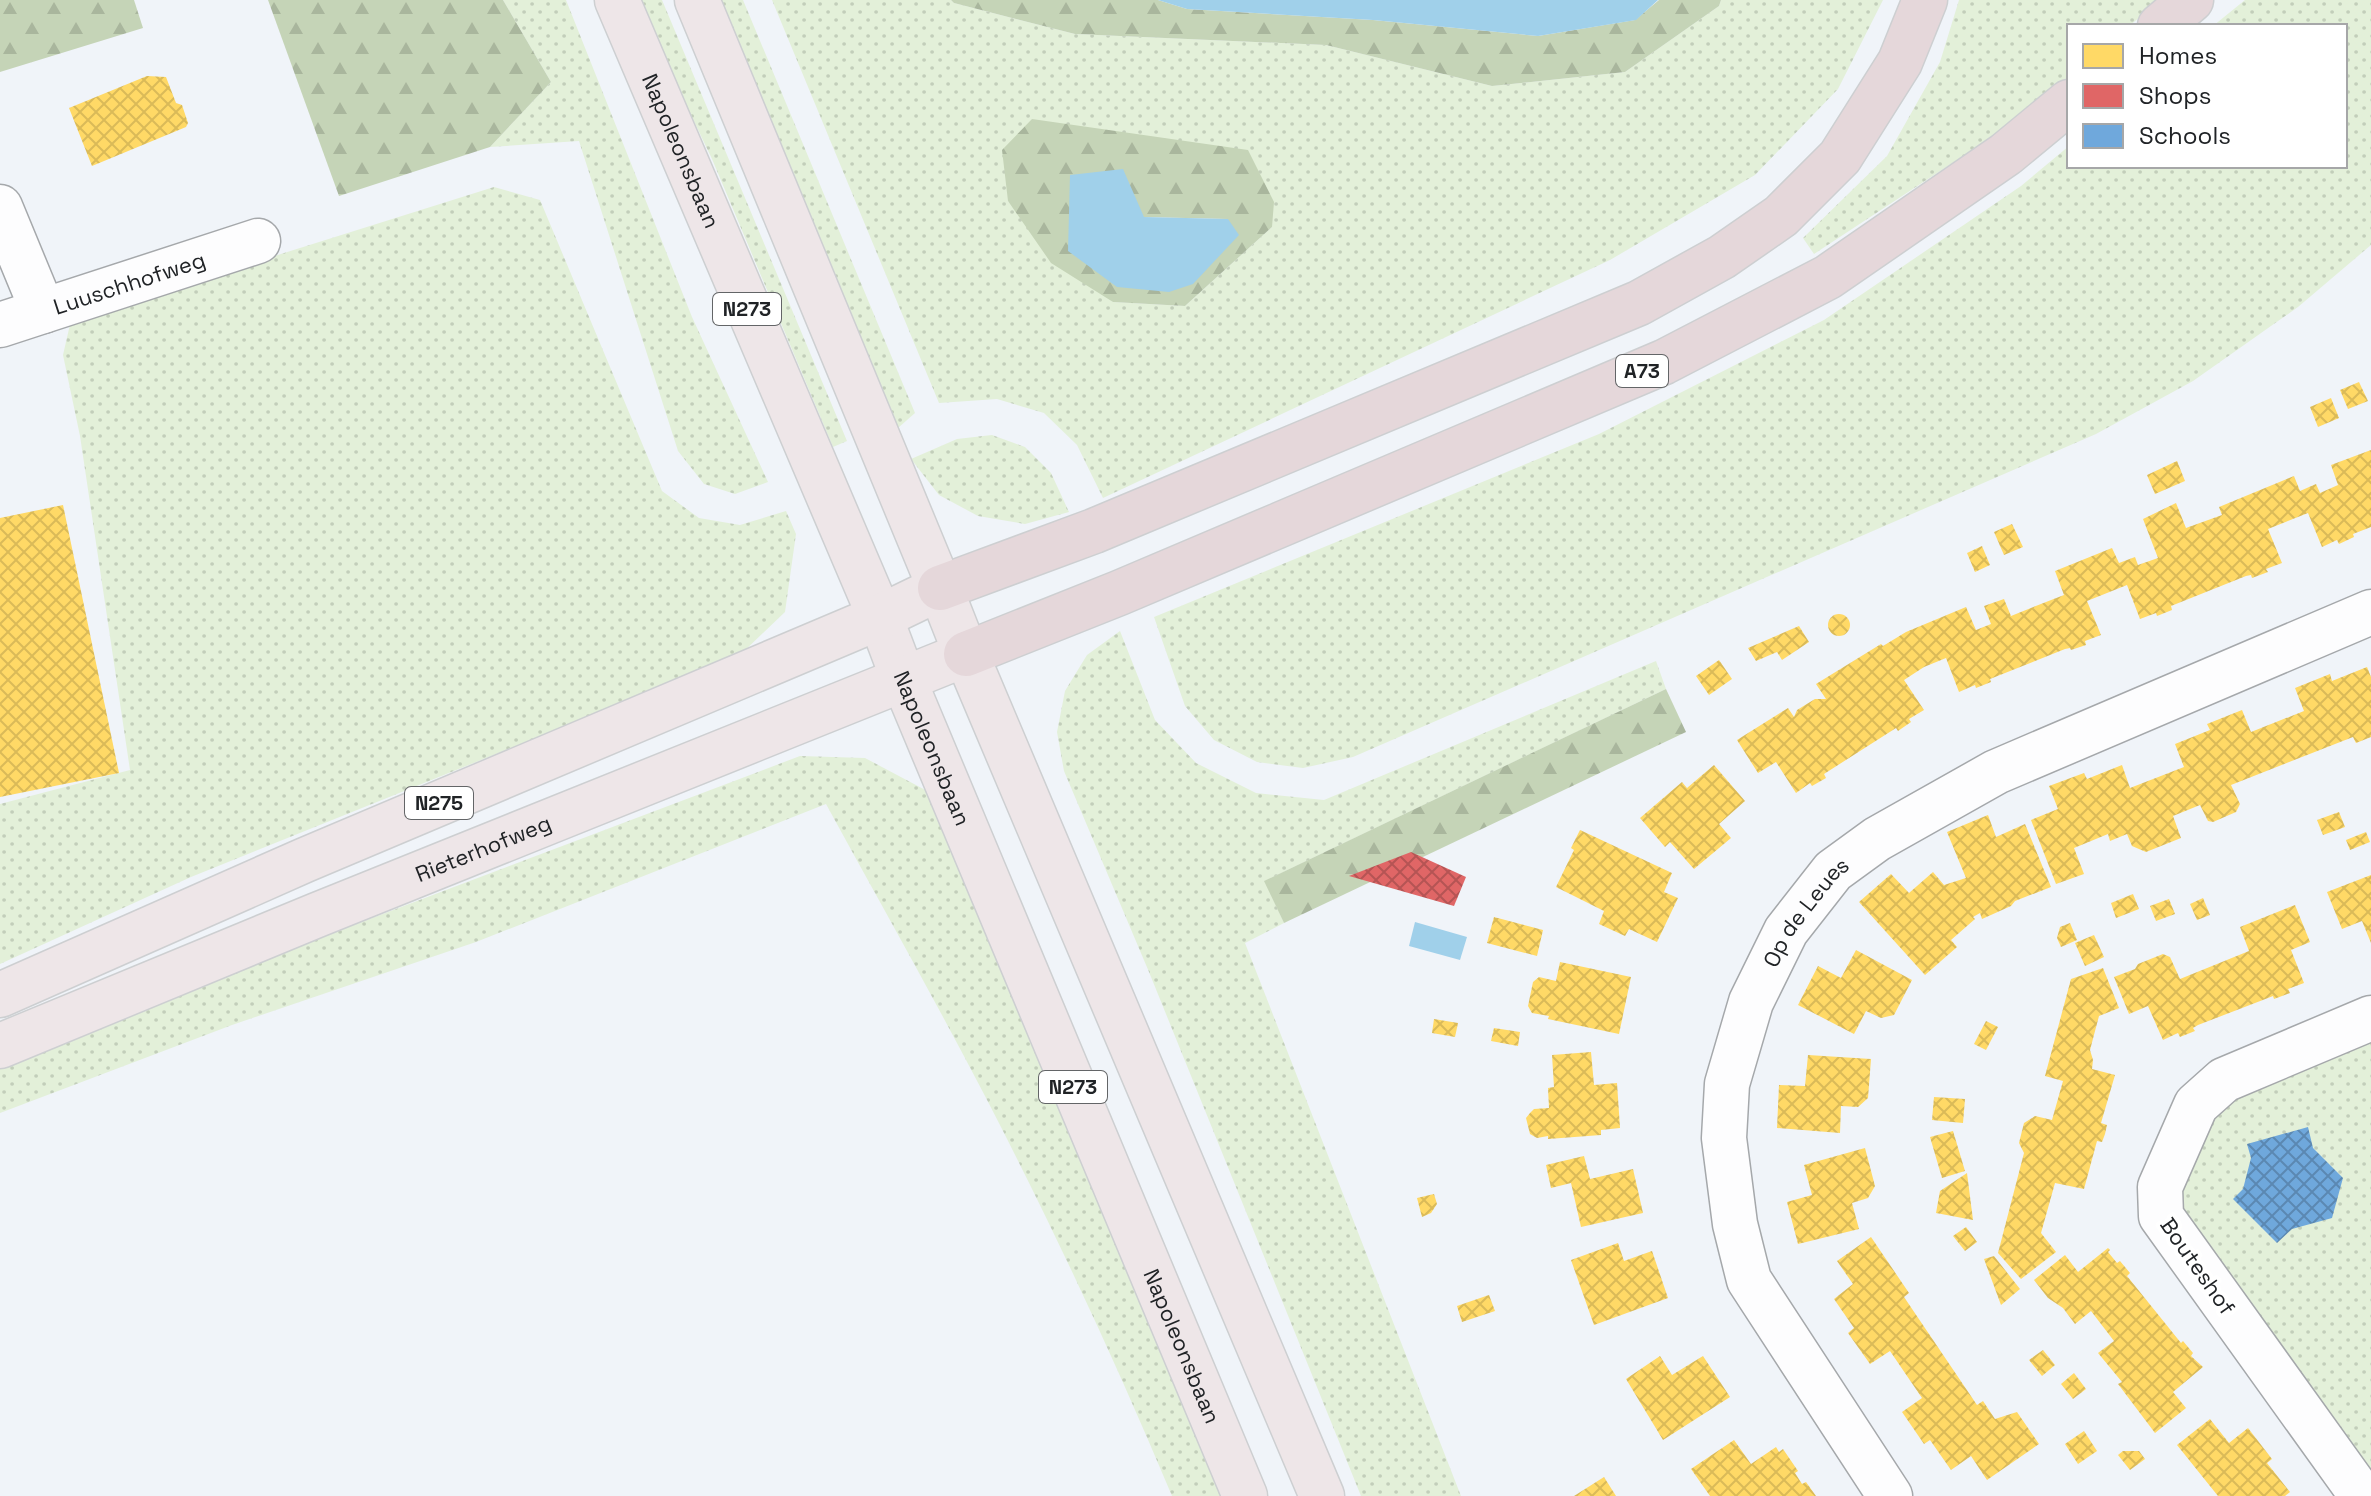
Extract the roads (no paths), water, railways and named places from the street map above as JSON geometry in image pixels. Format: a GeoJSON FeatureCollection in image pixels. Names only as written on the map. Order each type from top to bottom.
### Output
{"type":"FeatureCollection","features":[{"type":"Feature","properties":{"kind":"highway"},"geometry":{"type":"LineString","coordinates":[[940,588],[1094,531],[1639,303],[1722,257],[1781,216],[1840,157],[1900,62],[1925,0]]}},
{"type":"Feature","properties":{"kind":"highway"},"geometry":{"type":"LineString","coordinates":[[2162,24],[2191,0]]}},
{"type":"Feature","properties":{"kind":"highway","name":"A73"},"geometry":{"type":"LineString","coordinates":[[966,654],[1119,593],[1664,362],[1828,277],[2006,154],[2067,104]]}},
{"type":"Feature","properties":{"kind":"main road","name":"Napoleonsbaan"},"geometry":{"type":"LineString","coordinates":[[617,0],[880,617],[1245,1496]]}},
{"type":"Feature","properties":{"kind":"main road","name":"N273"},"geometry":{"type":"LineString","coordinates":[[697,0],[966,654],[1322,1496]]}},
{"type":"Feature","properties":{"kind":"main road","name":"N275"},"geometry":{"type":"LineString","coordinates":[[0,995],[305,860],[880,617],[940,588]]}},
{"type":"Feature","properties":{"kind":"main road","name":"Rieterhofweg"},"geometry":{"type":"LineString","coordinates":[[0,1046],[966,654]]}},
{"type":"Feature","properties":{"kind":"street"},"geometry":{"type":"LineString","coordinates":[[0,207],[43,311]]}},
{"type":"Feature","properties":{"kind":"street","name":"Luuschhofweg"},"geometry":{"type":"LineString","coordinates":[[0,325],[258,241]]}},
{"type":"Feature","properties":{"kind":"street","name":"Op de Leues"},"geometry":{"type":"LineString","coordinates":[[1890,1496],[1749,1280],[1735,1224],[1724,1138],[1727,1084],[1751,1002],[1786,931],[1833,871],[1877,839],[1996,772],[2371,612]]}},
{"type":"Feature","properties":{"kind":"street","name":"Bouteshof"},"geometry":{"type":"LineString","coordinates":[[2362,1496],[2161,1216],[2160,1187],[2196,1105],[2224,1080],[2371,1018]]}},
{"type":"Feature","properties":{"kind":"water"},"geometry":{"type":"Polygon","coordinates":[[[1158,0],[1658,0],[1636,20],[1538,36],[1373,20],[1187,9],[1158,0]]]}},
{"type":"Feature","properties":{"kind":"water"},"geometry":{"type":"Polygon","coordinates":[[[1123,169],[1144,217],[1228,219],[1239,235],[1193,284],[1169,292],[1117,287],[1068,251],[1070,175],[1123,169]]]}},
{"type":"Feature","properties":{"kind":"water"},"geometry":{"type":"Polygon","coordinates":[[[1415,922],[1467,937],[1460,960],[1409,946],[1415,922]]]}}]}
